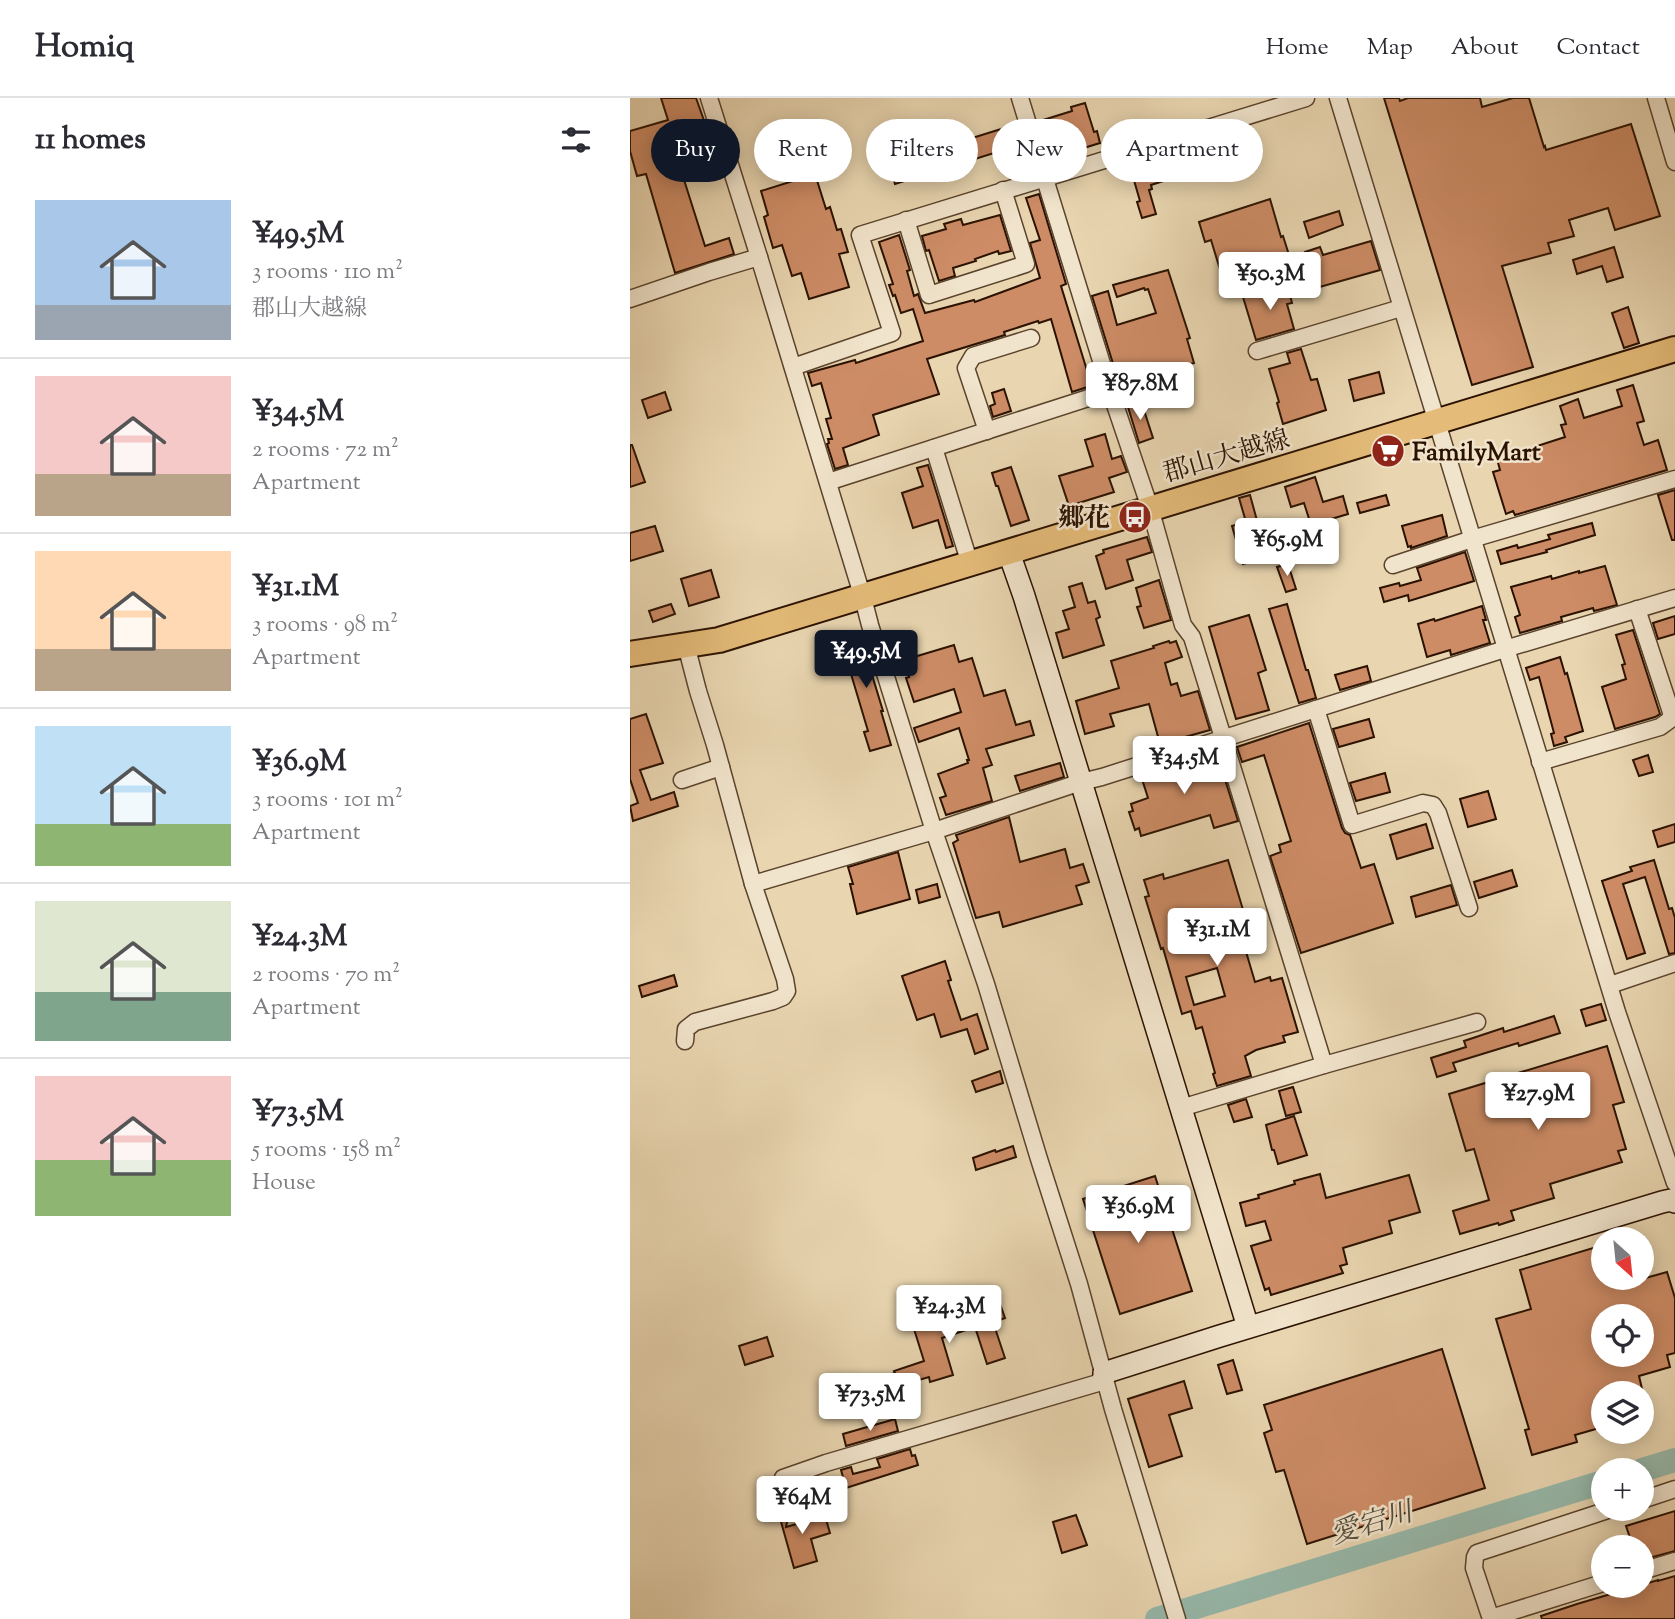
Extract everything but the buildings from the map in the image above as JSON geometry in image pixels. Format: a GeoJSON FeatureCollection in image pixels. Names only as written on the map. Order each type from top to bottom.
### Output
{"type":"FeatureCollection","features":[{"type":"Feature","properties":{"kind":"main road","name":"郡山大越線"},"geometry":{"type":"LineString","coordinates":[[630,654],[719,640],[863,598],[1675,349]]}},
{"type":"Feature","properties":{"kind":"street"},"geometry":{"type":"LineString","coordinates":[[709,98],[934,831],[986,984],[1079,1284],[1113,1409],[1177,1619]]}},
{"type":"Feature","properties":{"kind":"street"},"geometry":{"type":"LineString","coordinates":[[1020,98],[1026,119]]}},
{"type":"Feature","properties":{"kind":"street"},"geometry":{"type":"LineString","coordinates":[[1087,164],[1306,98]]}},
{"type":"Feature","properties":{"kind":"street"},"geometry":{"type":"LineString","coordinates":[[1338,98],[1617,1012],[1675,1183]]}},
{"type":"Feature","properties":{"kind":"street"},"geometry":{"type":"LineString","coordinates":[[1656,98],[1675,162]]}},
{"type":"Feature","properties":{"kind":"street"},"geometry":{"type":"LineString","coordinates":[[793,367],[892,333],[860,234],[1028,182]]}},
{"type":"Feature","properties":{"kind":"street"},"geometry":{"type":"LineString","coordinates":[[1046,182],[1111,395],[1150,508],[1183,625],[1192,637],[1324,1065]]}},
{"type":"Feature","properties":{"kind":"street"},"geometry":{"type":"LineString","coordinates":[[905,220],[929,295],[1026,264],[1003,190]]}},
{"type":"Feature","properties":{"kind":"street"},"geometry":{"type":"LineString","coordinates":[[630,299],[760,257]]}},
{"type":"Feature","properties":{"kind":"street"},"geometry":{"type":"LineString","coordinates":[[1257,351],[1401,308]]}},
{"type":"Feature","properties":{"kind":"street"},"geometry":{"type":"LineString","coordinates":[[987,431],[966,368],[974,356],[1031,338]]}},
{"type":"Feature","properties":{"kind":"street"},"geometry":{"type":"LineString","coordinates":[[828,482],[987,431],[1183,376]]}},
{"type":"Feature","properties":{"kind":"street"},"geometry":{"type":"LineString","coordinates":[[934,448],[970,564]]}},
{"type":"Feature","properties":{"kind":"street"},"geometry":{"type":"LineString","coordinates":[[1393,565],[1675,479]]}},
{"type":"Feature","properties":{"kind":"street"},"geometry":{"type":"LineString","coordinates":[[1009,553],[1248,1327]]}},
{"type":"Feature","properties":{"kind":"street"},"geometry":{"type":"LineString","coordinates":[[753,884],[934,831],[1081,782],[1675,598]]}},
{"type":"Feature","properties":{"kind":"street"},"geometry":{"type":"LineString","coordinates":[[1540,762],[1660,727],[1673,720],[1637,609]]}},
{"type":"Feature","properties":{"kind":"street"},"geometry":{"type":"LineString","coordinates":[[685,1041],[686,1029],[695,1022],[773,1001],[783,997],[787,991],[753,884],[686,645]]}},
{"type":"Feature","properties":{"kind":"street"},"geometry":{"type":"LineString","coordinates":[[1316,709],[1352,825],[1423,803],[1433,805],[1469,908]]}},
{"type":"Feature","properties":{"kind":"street"},"geometry":{"type":"LineString","coordinates":[[682,780],[721,767]]}},
{"type":"Feature","properties":{"kind":"street"},"geometry":{"type":"LineString","coordinates":[[1610,985],[1675,963]]}},
{"type":"Feature","properties":{"kind":"street"},"geometry":{"type":"LineString","coordinates":[[1181,1108],[1477,1022]]}},
{"type":"Feature","properties":{"kind":"street"},"geometry":{"type":"LineString","coordinates":[[783,1478],[1098,1382],[1104,1373],[1248,1327],[1662,1202],[1675,1202]]}},
{"type":"Feature","properties":{"kind":"street"},"geometry":{"type":"LineString","coordinates":[[1654,1496],[1675,1489]]}},
{"type":"Feature","properties":{"kind":"street"},"geometry":{"type":"LineString","coordinates":[[1591,1516],[1477,1553],[1474,1564],[1491,1619],[1591,1587]]}},
{"type":"Feature","properties":{"kind":"street"},"geometry":{"type":"LineString","coordinates":[[1654,1567],[1675,1561]]}},
{"type":"Feature","properties":{"kind":"waterway","name":"愛宕川"},"geometry":{"type":"LineString","coordinates":[[1654,1466],[1675,1460]]}},
{"type":"Feature","properties":{"kind":"waterway","name":"愛宕川"},"geometry":{"type":"LineString","coordinates":[[1157,1619],[1591,1486]]}},
{"type":"Feature","properties":{"kind":"place","name":"FamilyMart"},"geometry":{"type":"Point","coordinates":[1388,451]}},
{"type":"Feature","properties":{"kind":"place","name":"郷花"},"geometry":{"type":"Point","coordinates":[1135,517]}}]}
